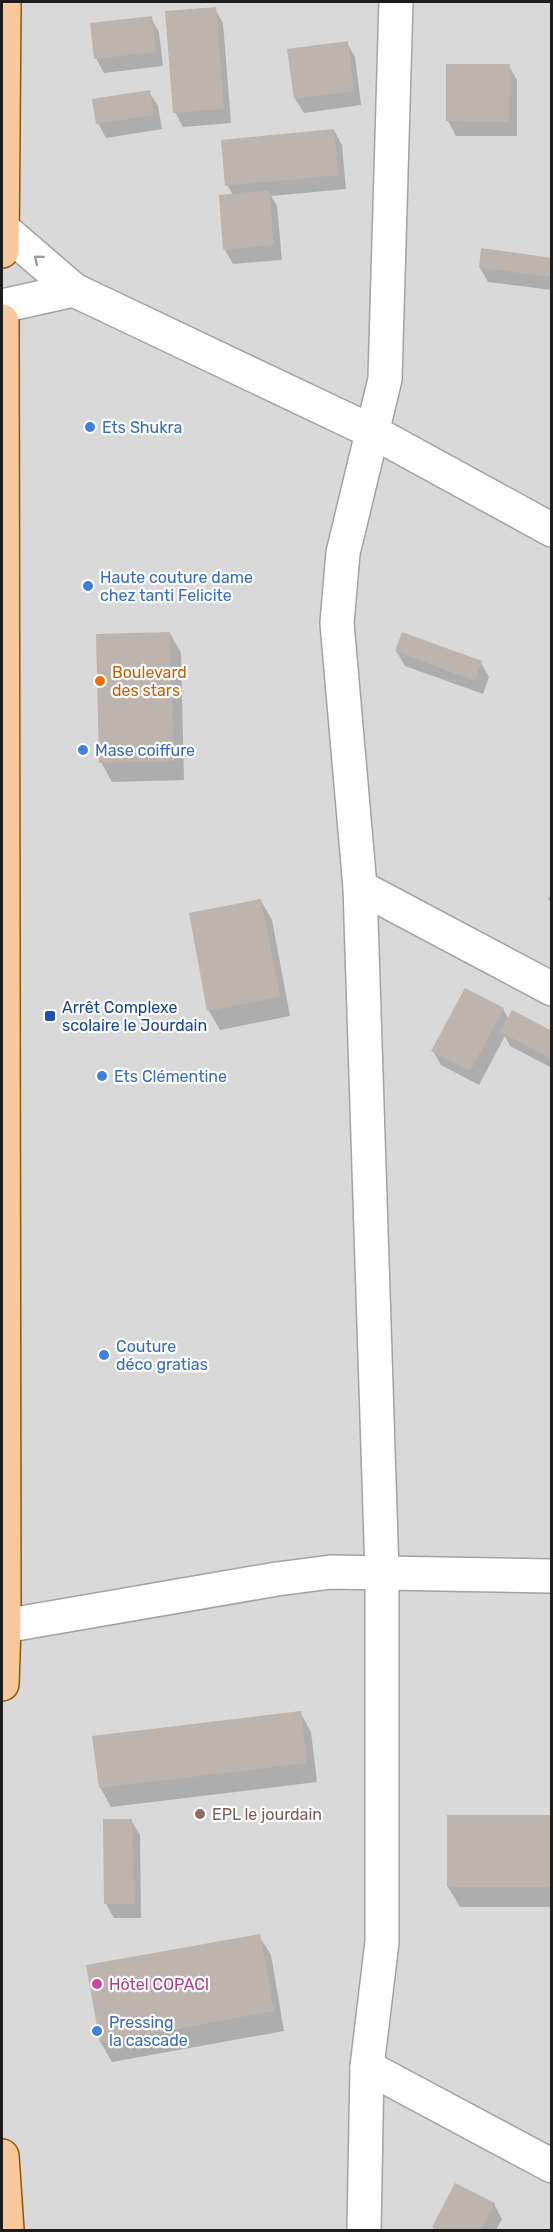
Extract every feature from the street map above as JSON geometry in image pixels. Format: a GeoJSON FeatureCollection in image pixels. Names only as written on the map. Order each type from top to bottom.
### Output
{"type":"FeatureCollection","features":[{"type":"Feature","properties":{"kind":"main road"},"geometry":{"type":"LineString","coordinates":[[2,251],[4,2]]}},
{"type":"Feature","properties":{"kind":"main road"},"geometry":{"type":"LineString","coordinates":[[2,321],[4,1626],[2,1684]]}},
{"type":"Feature","properties":{"kind":"main road"},"geometry":{"type":"LineString","coordinates":[[2,2156],[7,2230]]}},
{"type":"Feature","properties":{"kind":"street"},"geometry":{"type":"LineString","coordinates":[[364,2230],[368,2067],[382,1942],[382,1573],[360,887],[337,622],[343,554],[385,379],[396,2]]}},
{"type":"Feature","properties":{"kind":"street"},"geometry":{"type":"LineString","coordinates":[[2,229],[74,290],[373,432],[552,530]]}},
{"type":"Feature","properties":{"kind":"street"},"geometry":{"type":"LineString","coordinates":[[2,306],[74,290]]}},
{"type":"Feature","properties":{"kind":"street"},"geometry":{"type":"LineString","coordinates":[[360,887],[552,989]]}},
{"type":"Feature","properties":{"kind":"street"},"geometry":{"type":"LineString","coordinates":[[4,1626],[277,1579],[331,1572],[552,1576]]}},
{"type":"Feature","properties":{"kind":"street"},"geometry":{"type":"LineString","coordinates":[[368,2067],[552,2166]]}},
{"type":"Feature","properties":{"kind":"shaded area"},"geometry":{"type":"Polygon","coordinates":[[[2,2],[551,2],[551,2230],[2,2230],[2,2]]]}},
{"type":"Feature","properties":{"kind":"building"},"geometry":{"type":"Polygon","coordinates":[[[216,7],[224,109],[173,113],[165,11],[216,7]]]}},
{"type":"Feature","properties":{"kind":"building"},"geometry":{"type":"Polygon","coordinates":[[[152,16],[156,52],[94,59],[90,23],[152,16]]]}},
{"type":"Feature","properties":{"kind":"building"},"geometry":{"type":"Polygon","coordinates":[[[348,41],[354,91],[294,99],[287,49],[348,41]]]}},
{"type":"Feature","properties":{"kind":"building"},"geometry":{"type":"Polygon","coordinates":[[[446,64],[510,64],[509,122],[446,121],[446,64]]]}},
{"type":"Feature","properties":{"kind":"building"},"geometry":{"type":"Polygon","coordinates":[[[150,90],[154,115],[96,124],[92,99],[150,90]]]}},
{"type":"Feature","properties":{"kind":"building"},"geometry":{"type":"Polygon","coordinates":[[[334,129],[339,175],[225,186],[221,140],[334,129]]]}},
{"type":"Feature","properties":{"kind":"building"},"geometry":{"type":"Polygon","coordinates":[[[269,190],[274,245],[223,250],[219,195],[269,190]]]}},
{"type":"Feature","properties":{"kind":"building"},"geometry":{"type":"Polygon","coordinates":[[[481,248],[552,258],[552,277],[479,268],[481,248]]]}},
{"type":"Feature","properties":{"kind":"building"},"geometry":{"type":"Polygon","coordinates":[[[170,632],[174,761],[99,763],[96,634],[170,632]]]}},
{"type":"Feature","properties":{"kind":"building"},"geometry":{"type":"Polygon","coordinates":[[[402,632],[482,661],[475,681],[395,651],[402,632]]]}},
{"type":"Feature","properties":{"kind":"building"},"geometry":{"type":"Polygon","coordinates":[[[261,899],[280,997],[207,1011],[189,913],[261,899]]]}},
{"type":"Feature","properties":{"kind":"building"},"geometry":{"type":"Polygon","coordinates":[[[465,988],[504,1008],[470,1071],[431,1051],[465,988]]]}},
{"type":"Feature","properties":{"kind":"building"},"geometry":{"type":"Polygon","coordinates":[[[512,1010],[552,1031],[552,1059],[500,1032],[512,1010]]]}},
{"type":"Feature","properties":{"kind":"building"},"geometry":{"type":"Polygon","coordinates":[[[301,1711],[307,1763],[99,1788],[92,1736],[301,1711]]]}},
{"type":"Feature","properties":{"kind":"building"},"geometry":{"type":"Polygon","coordinates":[[[447,1815],[552,1815],[552,1887],[447,1887],[447,1815]]]}},
{"type":"Feature","properties":{"kind":"building"},"geometry":{"type":"Polygon","coordinates":[[[103,1819],[132,1819],[134,1904],[104,1904],[103,1819]]]}},
{"type":"Feature","properties":{"kind":"building"},"geometry":{"type":"Polygon","coordinates":[[[260,1934],[274,2011],[100,2043],[86,1965],[260,1934]]]}},
{"type":"Feature","properties":{"kind":"building"},"geometry":{"type":"Polygon","coordinates":[[[455,2183],[495,2203],[481,2230],[438,2230],[432,2227],[455,2183]]]}},
{"type":"Feature","properties":{"kind":"place","name":"Ets Shukra"},"geometry":{"type":"Point","coordinates":[90,427]}},
{"type":"Feature","properties":{"kind":"place","name":"Haute couture dame chez tanti Felicite"},"geometry":{"type":"Point","coordinates":[88,586]}},
{"type":"Feature","properties":{"kind":"place","name":"Boulevard des stars"},"geometry":{"type":"Point","coordinates":[100,681]}},
{"type":"Feature","properties":{"kind":"place","name":"Mase coiffure"},"geometry":{"type":"Point","coordinates":[83,750]}},
{"type":"Feature","properties":{"kind":"place","name":"Arrêt Complexe scolaire le Jourdain"},"geometry":{"type":"Point","coordinates":[50,1016]}},
{"type":"Feature","properties":{"kind":"place","name":"Ets Clémentine"},"geometry":{"type":"Point","coordinates":[102,1076]}},
{"type":"Feature","properties":{"kind":"place","name":"Couture déco gratias"},"geometry":{"type":"Point","coordinates":[104,1355]}},
{"type":"Feature","properties":{"kind":"place","name":"EPL le jourdain"},"geometry":{"type":"Point","coordinates":[200,1814]}},
{"type":"Feature","properties":{"kind":"place","name":"Hôtel COPACI"},"geometry":{"type":"Point","coordinates":[97,1984]}},
{"type":"Feature","properties":{"kind":"place","name":"Pressing la cascade"},"geometry":{"type":"Point","coordinates":[97,2031]}}]}
